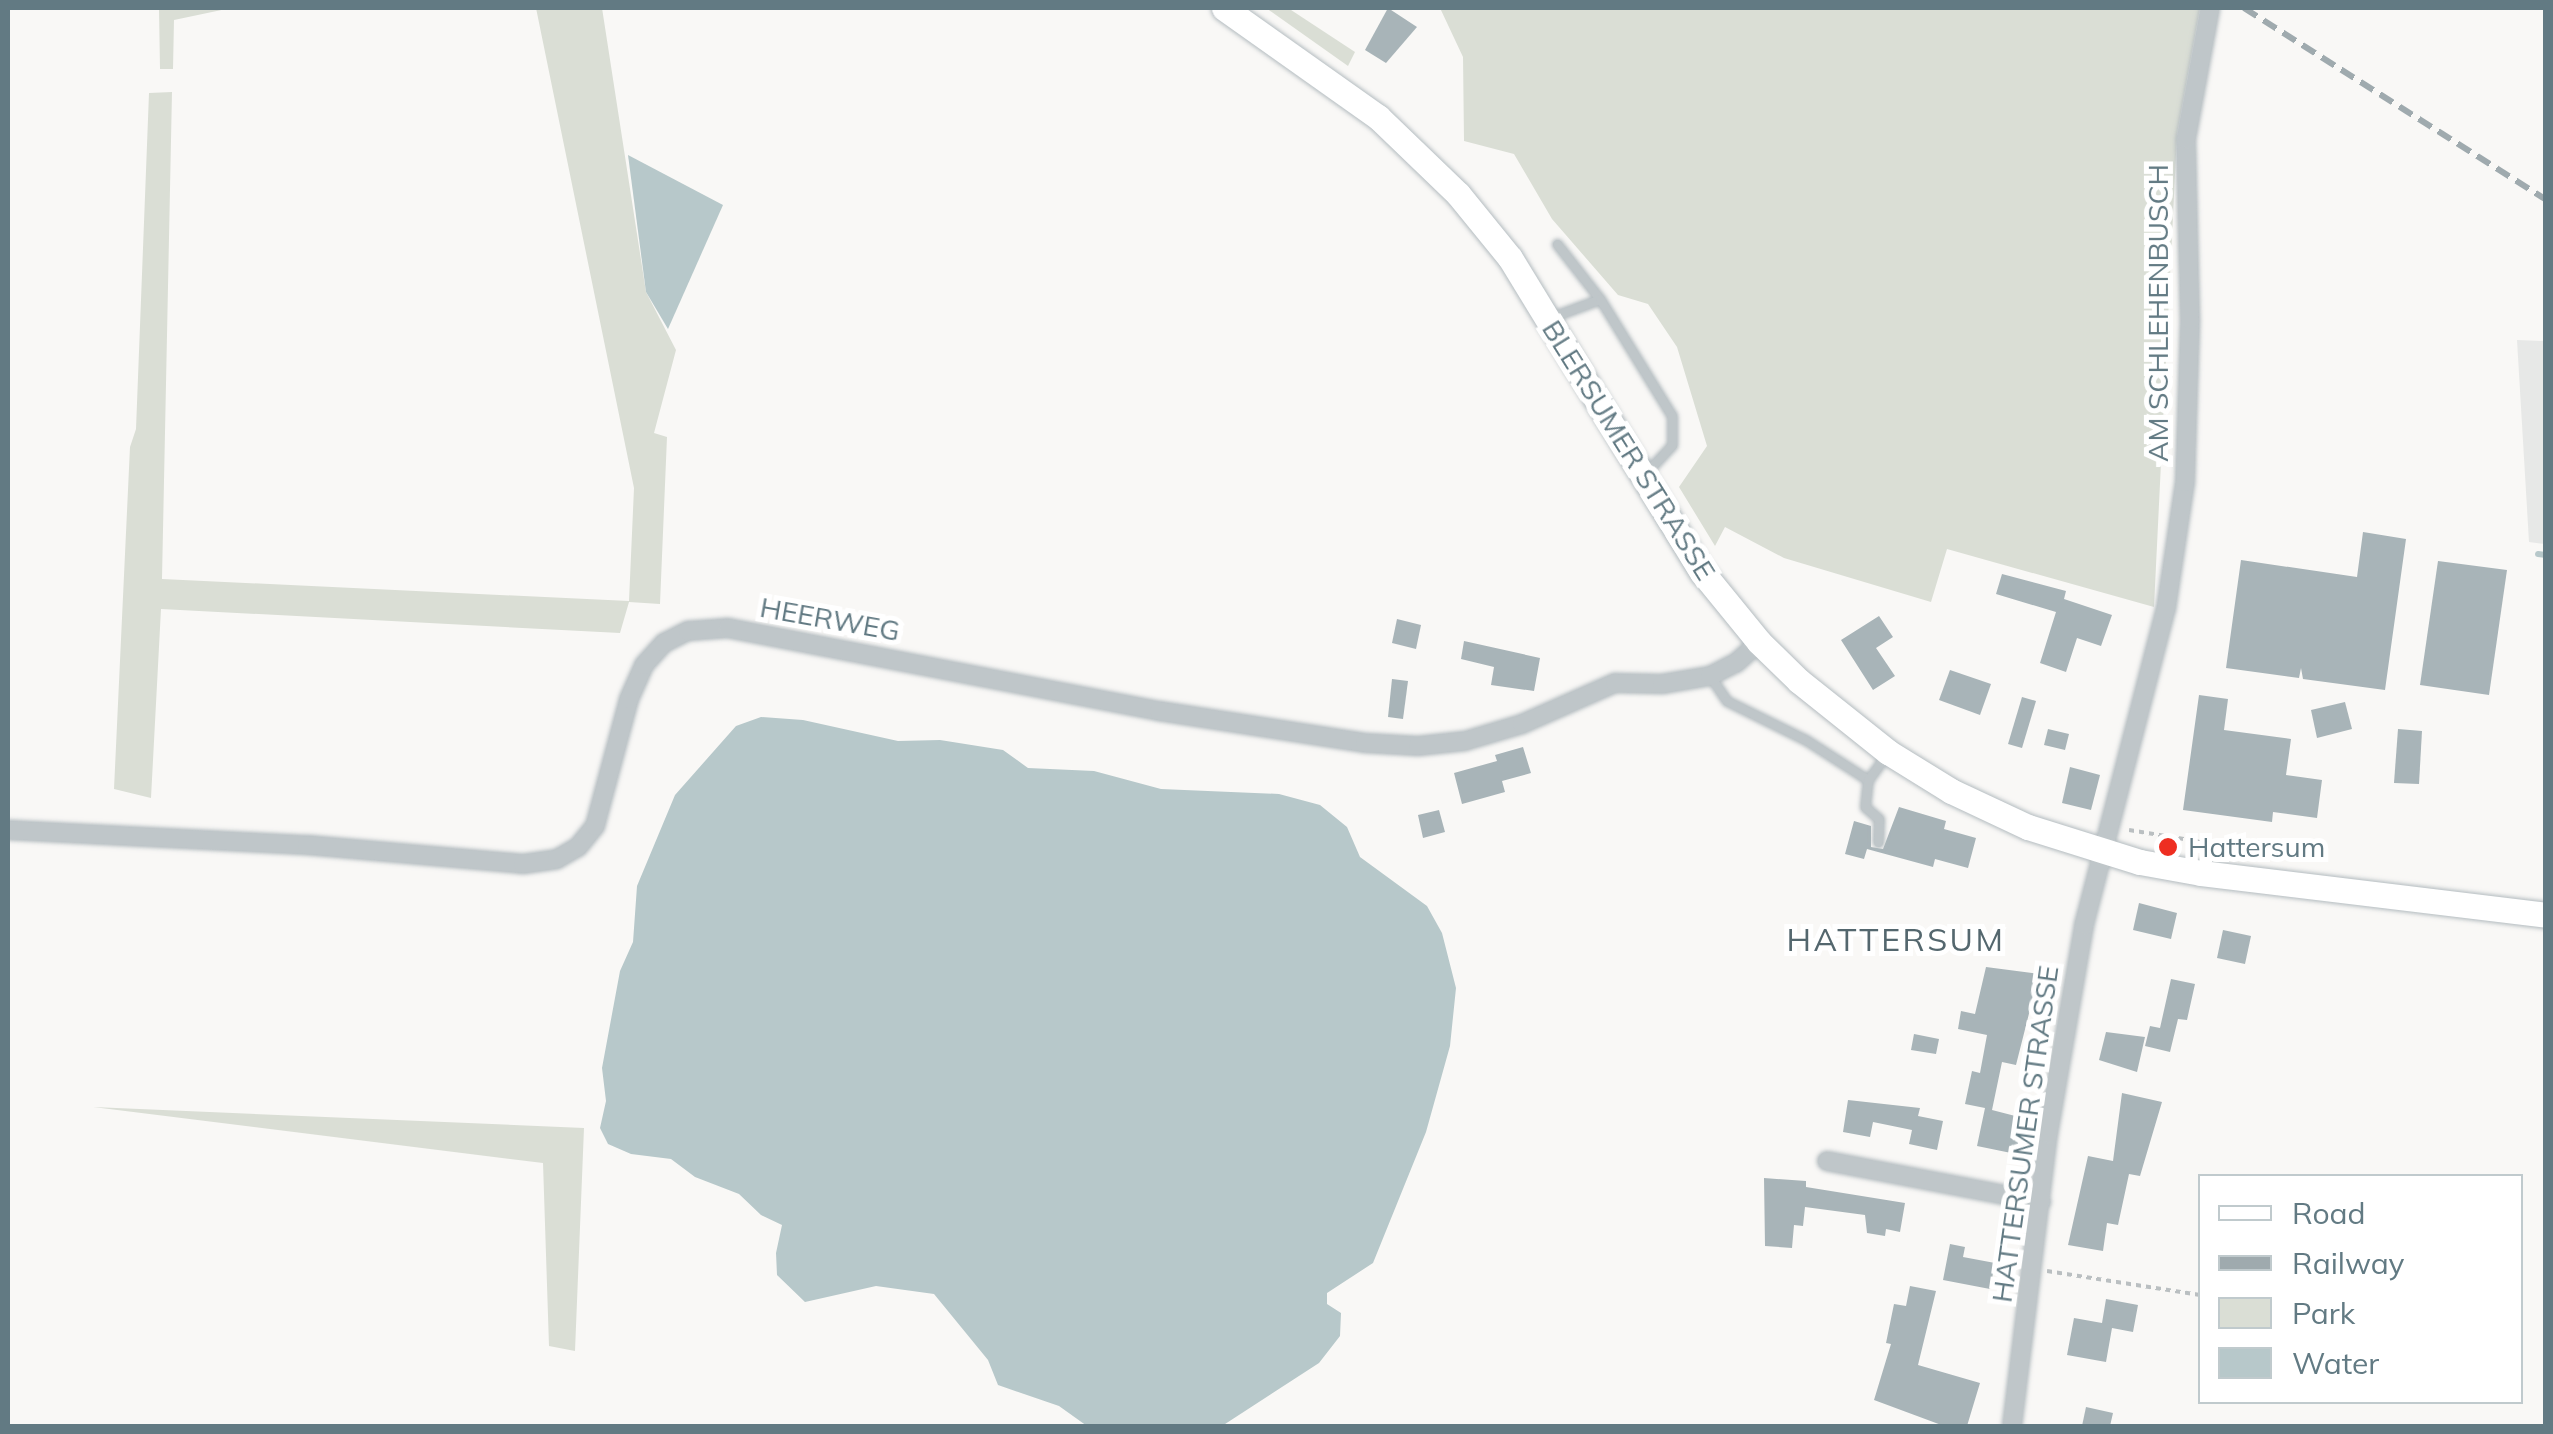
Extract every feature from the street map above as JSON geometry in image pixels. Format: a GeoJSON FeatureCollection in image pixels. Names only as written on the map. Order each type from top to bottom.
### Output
{"type":"FeatureCollection","features":[{"type":"Feature","properties":{"kind":"main road","name":"BLERSUMER STRASSE"},"geometry":{"type":"LineString","coordinates":[[1224,8],[1378,117],[1435,169],[1510,258],[1702,572],[1760,642],[1842,718],[1888,752],[1982,806],[2061,840],[2107,840],[2201,873],[2546,914]]}},
{"type":"Feature","properties":{"kind":"street","name":"AM SCHLEHENBUSCH"},"geometry":{"type":"LineString","coordinates":[[2107,840],[2166,609],[2186,482],[2190,320],[2186,140],[2210,8]]}},
{"type":"Feature","properties":{"kind":"street","name":"HEERWEG"},"geometry":{"type":"LineString","coordinates":[[8,830],[307,845],[523,864],[557,859],[578,847],[596,826],[630,699],[644,664],[664,643],[688,630],[728,628],[1159,711],[1365,743],[1418,746],[1464,741],[1522,724],[1615,684],[1662,684],[1710,676],[1736,663],[1760,642]]}},
{"type":"Feature","properties":{"kind":"street","name":"HATTERSUMER STRASSE"},"geometry":{"type":"LineString","coordinates":[[2012,1426],[2058,1073],[2084,925],[2107,840]]}},
{"type":"Feature","properties":{"kind":"street"},"geometry":{"type":"LineString","coordinates":[[1827,1161],[2041,1202]]}},
{"type":"Feature","properties":{"kind":"lane"},"geometry":{"type":"LineString","coordinates":[[1557,244],[1600,299],[1672,416],[1672,445],[1656,467],[1640,476]]}},
{"type":"Feature","properties":{"kind":"lane"},"geometry":{"type":"LineString","coordinates":[[1548,318],[1600,299]]}},
{"type":"Feature","properties":{"kind":"lane"},"geometry":{"type":"LineString","coordinates":[[1710,676],[1727,701],[1806,740],[1868,780]]}},
{"type":"Feature","properties":{"kind":"lane"},"geometry":{"type":"LineString","coordinates":[[1878,842],[1879,820],[1866,806],[1868,780],[1888,752]]}},
{"type":"Feature","properties":{"kind":"path"},"geometry":{"type":"LineString","coordinates":[[2107,840],[2196,841],[2246,856]]}},
{"type":"Feature","properties":{"kind":"path"},"geometry":{"type":"LineString","coordinates":[[2033,1268],[2198,1295]]}},
{"type":"Feature","properties":{"kind":"shaded area"},"geometry":{"type":"Polygon","coordinates":[[[2517,340],[2545,341],[2545,544],[2529,542],[2517,340]]]}},
{"type":"Feature","properties":{"kind":"green space"},"geometry":{"type":"Polygon","coordinates":[[[159,8],[231,8],[174,20],[173,69],[160,69],[159,8]]]}},
{"type":"Feature","properties":{"kind":"green space"},"geometry":{"type":"Polygon","coordinates":[[[536,8],[602,8],[646,292],[676,350],[654,433],[667,437],[660,604],[629,602],[620,633],[161,609],[151,798],[114,789],[130,447],[136,429],[149,93],[172,92],[162,579],[629,601],[634,488],[536,8]]]}},
{"type":"Feature","properties":{"kind":"green space"},"geometry":{"type":"Polygon","coordinates":[[[1266,8],[1288,8],[1355,52],[1348,66],[1266,8]]]}},
{"type":"Feature","properties":{"kind":"green space"},"geometry":{"type":"Polygon","coordinates":[[[1440,8],[2200,8],[2177,134],[2154,607],[1947,549],[1931,602],[1784,558],[1725,527],[1715,546],[1679,487],[1707,446],[1677,347],[1648,304],[1618,295],[1552,219],[1514,154],[1464,141],[1463,57],[1440,8]]]}},
{"type":"Feature","properties":{"kind":"green space"},"geometry":{"type":"Polygon","coordinates":[[[93,1107],[584,1128],[575,1351],[549,1346],[543,1163],[93,1107]]]}},
{"type":"Feature","properties":{"kind":"water"},"geometry":{"type":"Polygon","coordinates":[[[628,155],[723,205],[668,329],[646,292],[628,155]]]}},
{"type":"Feature","properties":{"kind":"water"},"geometry":{"type":"Polygon","coordinates":[[[761,717],[803,720],[898,741],[940,740],[1003,750],[1028,768],[1094,771],[1161,789],[1279,794],[1320,805],[1347,827],[1360,857],[1427,906],[1442,933],[1456,988],[1450,1046],[1426,1132],[1373,1263],[1327,1293],[1327,1304],[1341,1313],[1340,1336],[1319,1363],[1222,1426],[1087,1426],[1059,1406],[998,1385],[988,1360],[934,1294],[876,1286],[805,1302],[777,1275],[776,1253],[782,1225],[761,1215],[739,1194],[695,1177],[671,1159],[631,1154],[608,1144],[600,1128],[606,1101],[602,1068],[620,971],[633,942],[637,886],[675,795],[736,726],[761,717]]]}},
{"type":"Feature","properties":{"kind":"building"},"geometry":{"type":"Polygon","coordinates":[[[1388,8],[1417,27],[1386,63],[1365,50],[1388,8]]]}},
{"type":"Feature","properties":{"kind":"building"},"geometry":{"type":"Polygon","coordinates":[[[2363,532],[2406,539],[2385,690],[2303,679],[2301,668],[2299,678],[2226,668],[2241,560],[2357,577],[2363,532]]]}},
{"type":"Feature","properties":{"kind":"building"},"geometry":{"type":"Polygon","coordinates":[[[2438,561],[2507,570],[2489,695],[2420,685],[2438,561]]]}},
{"type":"Feature","properties":{"kind":"building"},"geometry":{"type":"Polygon","coordinates":[[[2002,574],[2066,591],[2064,599],[2112,615],[2101,646],[2077,638],[2066,672],[2040,663],[2056,612],[1996,594],[2002,574]]]}},
{"type":"Feature","properties":{"kind":"building"},"geometry":{"type":"Polygon","coordinates":[[[1879,616],[1893,637],[1876,648],[1895,676],[1873,690],[1841,640],[1879,616]]]}},
{"type":"Feature","properties":{"kind":"building"},"geometry":{"type":"Polygon","coordinates":[[[1397,619],[1421,625],[1416,649],[1392,643],[1397,619]]]}},
{"type":"Feature","properties":{"kind":"building"},"geometry":{"type":"Polygon","coordinates":[[[1464,641],[1540,658],[1534,691],[1491,685],[1494,667],[1461,659],[1464,641]]]}},
{"type":"Feature","properties":{"kind":"building"},"geometry":{"type":"Polygon","coordinates":[[[1950,670],[1991,684],[1980,715],[1939,700],[1950,670]]]}},
{"type":"Feature","properties":{"kind":"building"},"geometry":{"type":"Polygon","coordinates":[[[1392,679],[1408,681],[1403,719],[1388,717],[1392,679]]]}},
{"type":"Feature","properties":{"kind":"building"},"geometry":{"type":"Polygon","coordinates":[[[2199,695],[2228,699],[2224,730],[2291,739],[2286,775],[2322,780],[2317,818],[2273,812],[2272,822],[2183,810],[2199,695]]]}},
{"type":"Feature","properties":{"kind":"building"},"geometry":{"type":"Polygon","coordinates":[[[2022,697],[2036,701],[2022,748],[2008,744],[2022,697]]]}},
{"type":"Feature","properties":{"kind":"building"},"geometry":{"type":"Polygon","coordinates":[[[2345,702],[2352,729],[2317,738],[2311,710],[2345,702]]]}},
{"type":"Feature","properties":{"kind":"building"},"geometry":{"type":"Polygon","coordinates":[[[2048,729],[2069,734],[2065,750],[2044,745],[2048,729]]]}},
{"type":"Feature","properties":{"kind":"building"},"geometry":{"type":"Polygon","coordinates":[[[2398,729],[2422,731],[2419,784],[2394,783],[2398,729]]]}},
{"type":"Feature","properties":{"kind":"building"},"geometry":{"type":"Polygon","coordinates":[[[1523,747],[1531,773],[1502,781],[1505,792],[1462,804],[1454,773],[1497,761],[1495,755],[1523,747]]]}},
{"type":"Feature","properties":{"kind":"building"},"geometry":{"type":"Polygon","coordinates":[[[2070,767],[2100,775],[2091,810],[2062,803],[2070,767]]]}},
{"type":"Feature","properties":{"kind":"building"},"geometry":{"type":"Polygon","coordinates":[[[1899,807],[1946,821],[1944,829],[1976,838],[1968,868],[1935,859],[1933,867],[1867,849],[1864,859],[1845,854],[1854,821],[1871,826],[1871,847],[1883,849],[1899,807]]]}},
{"type":"Feature","properties":{"kind":"building"},"geometry":{"type":"Polygon","coordinates":[[[1439,810],[1445,832],[1423,838],[1418,815],[1439,810]]]}},
{"type":"Feature","properties":{"kind":"building"},"geometry":{"type":"Polygon","coordinates":[[[2139,903],[2177,913],[2171,939],[2133,930],[2139,903]]]}},
{"type":"Feature","properties":{"kind":"building"},"geometry":{"type":"Polygon","coordinates":[[[2223,930],[2251,936],[2245,964],[2217,958],[2223,930]]]}},
{"type":"Feature","properties":{"kind":"building"},"geometry":{"type":"Polygon","coordinates":[[[1986,967],[2039,974],[2016,1065],[2002,1062],[1992,1110],[2023,1118],[2016,1154],[1977,1146],[1985,1108],[1965,1104],[1972,1071],[1980,1073],[1987,1035],[1958,1029],[1961,1011],[1975,1014],[1986,967]]]}},
{"type":"Feature","properties":{"kind":"building"},"geometry":{"type":"Polygon","coordinates":[[[2171,979],[2195,984],[2187,1020],[2178,1019],[2170,1052],[2145,1046],[2150,1026],[2160,1028],[2171,979]]]}},
{"type":"Feature","properties":{"kind":"building"},"geometry":{"type":"Polygon","coordinates":[[[2106,1032],[2145,1037],[2137,1072],[2099,1060],[2106,1032]]]}},
{"type":"Feature","properties":{"kind":"building"},"geometry":{"type":"Polygon","coordinates":[[[1914,1034],[1939,1039],[1936,1054],[1911,1050],[1914,1034]]]}},
{"type":"Feature","properties":{"kind":"building"},"geometry":{"type":"Polygon","coordinates":[[[2122,1093],[2162,1102],[2140,1176],[2129,1174],[2118,1225],[2107,1223],[2103,1251],[2068,1245],[2088,1156],[2113,1161],[2122,1093]]]}},
{"type":"Feature","properties":{"kind":"building"},"geometry":{"type":"Polygon","coordinates":[[[1848,1100],[1920,1108],[1918,1116],[1943,1121],[1937,1150],[1909,1144],[1912,1130],[1873,1122],[1870,1137],[1843,1132],[1848,1100]]]}},
{"type":"Feature","properties":{"kind":"building"},"geometry":{"type":"Polygon","coordinates":[[[1764,1178],[1806,1181],[1806,1187],[1905,1203],[1900,1232],[1886,1229],[1885,1236],[1867,1233],[1865,1215],[1805,1207],[1803,1226],[1794,1225],[1792,1248],[1765,1246],[1764,1178]]]}},
{"type":"Feature","properties":{"kind":"building"},"geometry":{"type":"Polygon","coordinates":[[[1950,1244],[1965,1247],[1963,1257],[1995,1263],[1990,1289],[1943,1280],[1950,1244]]]}},
{"type":"Feature","properties":{"kind":"building"},"geometry":{"type":"Polygon","coordinates":[[[1910,1286],[1936,1291],[1918,1365],[1980,1383],[1967,1426],[1944,1426],[1874,1400],[1891,1344],[1886,1343],[1894,1304],[1906,1306],[1910,1286]]]}},
{"type":"Feature","properties":{"kind":"building"},"geometry":{"type":"Polygon","coordinates":[[[2106,1299],[2138,1305],[2133,1332],[2112,1328],[2106,1362],[2067,1355],[2074,1318],[2102,1323],[2106,1299]]]}},
{"type":"Feature","properties":{"kind":"building"},"geometry":{"type":"Polygon","coordinates":[[[2086,1407],[2113,1413],[2110,1426],[2082,1426],[2086,1407]]]}},
{"type":"Feature","properties":{"kind":"waterway"},"geometry":{"type":"LineString","coordinates":[[2538,554],[2546,555]]}},
{"type":"Feature","properties":{"kind":"railway"},"geometry":{"type":"LineString","coordinates":[[2244,8],[2546,200]]}},
{"type":"Feature","properties":{"kind":"place","name":"Hattersum"},"geometry":{"type":"Point","coordinates":[2168,847]}},
{"type":"Feature","properties":{"kind":"district","name":"HATTERSUM"},"geometry":{"type":"Point","coordinates":[1896,939]}}]}
